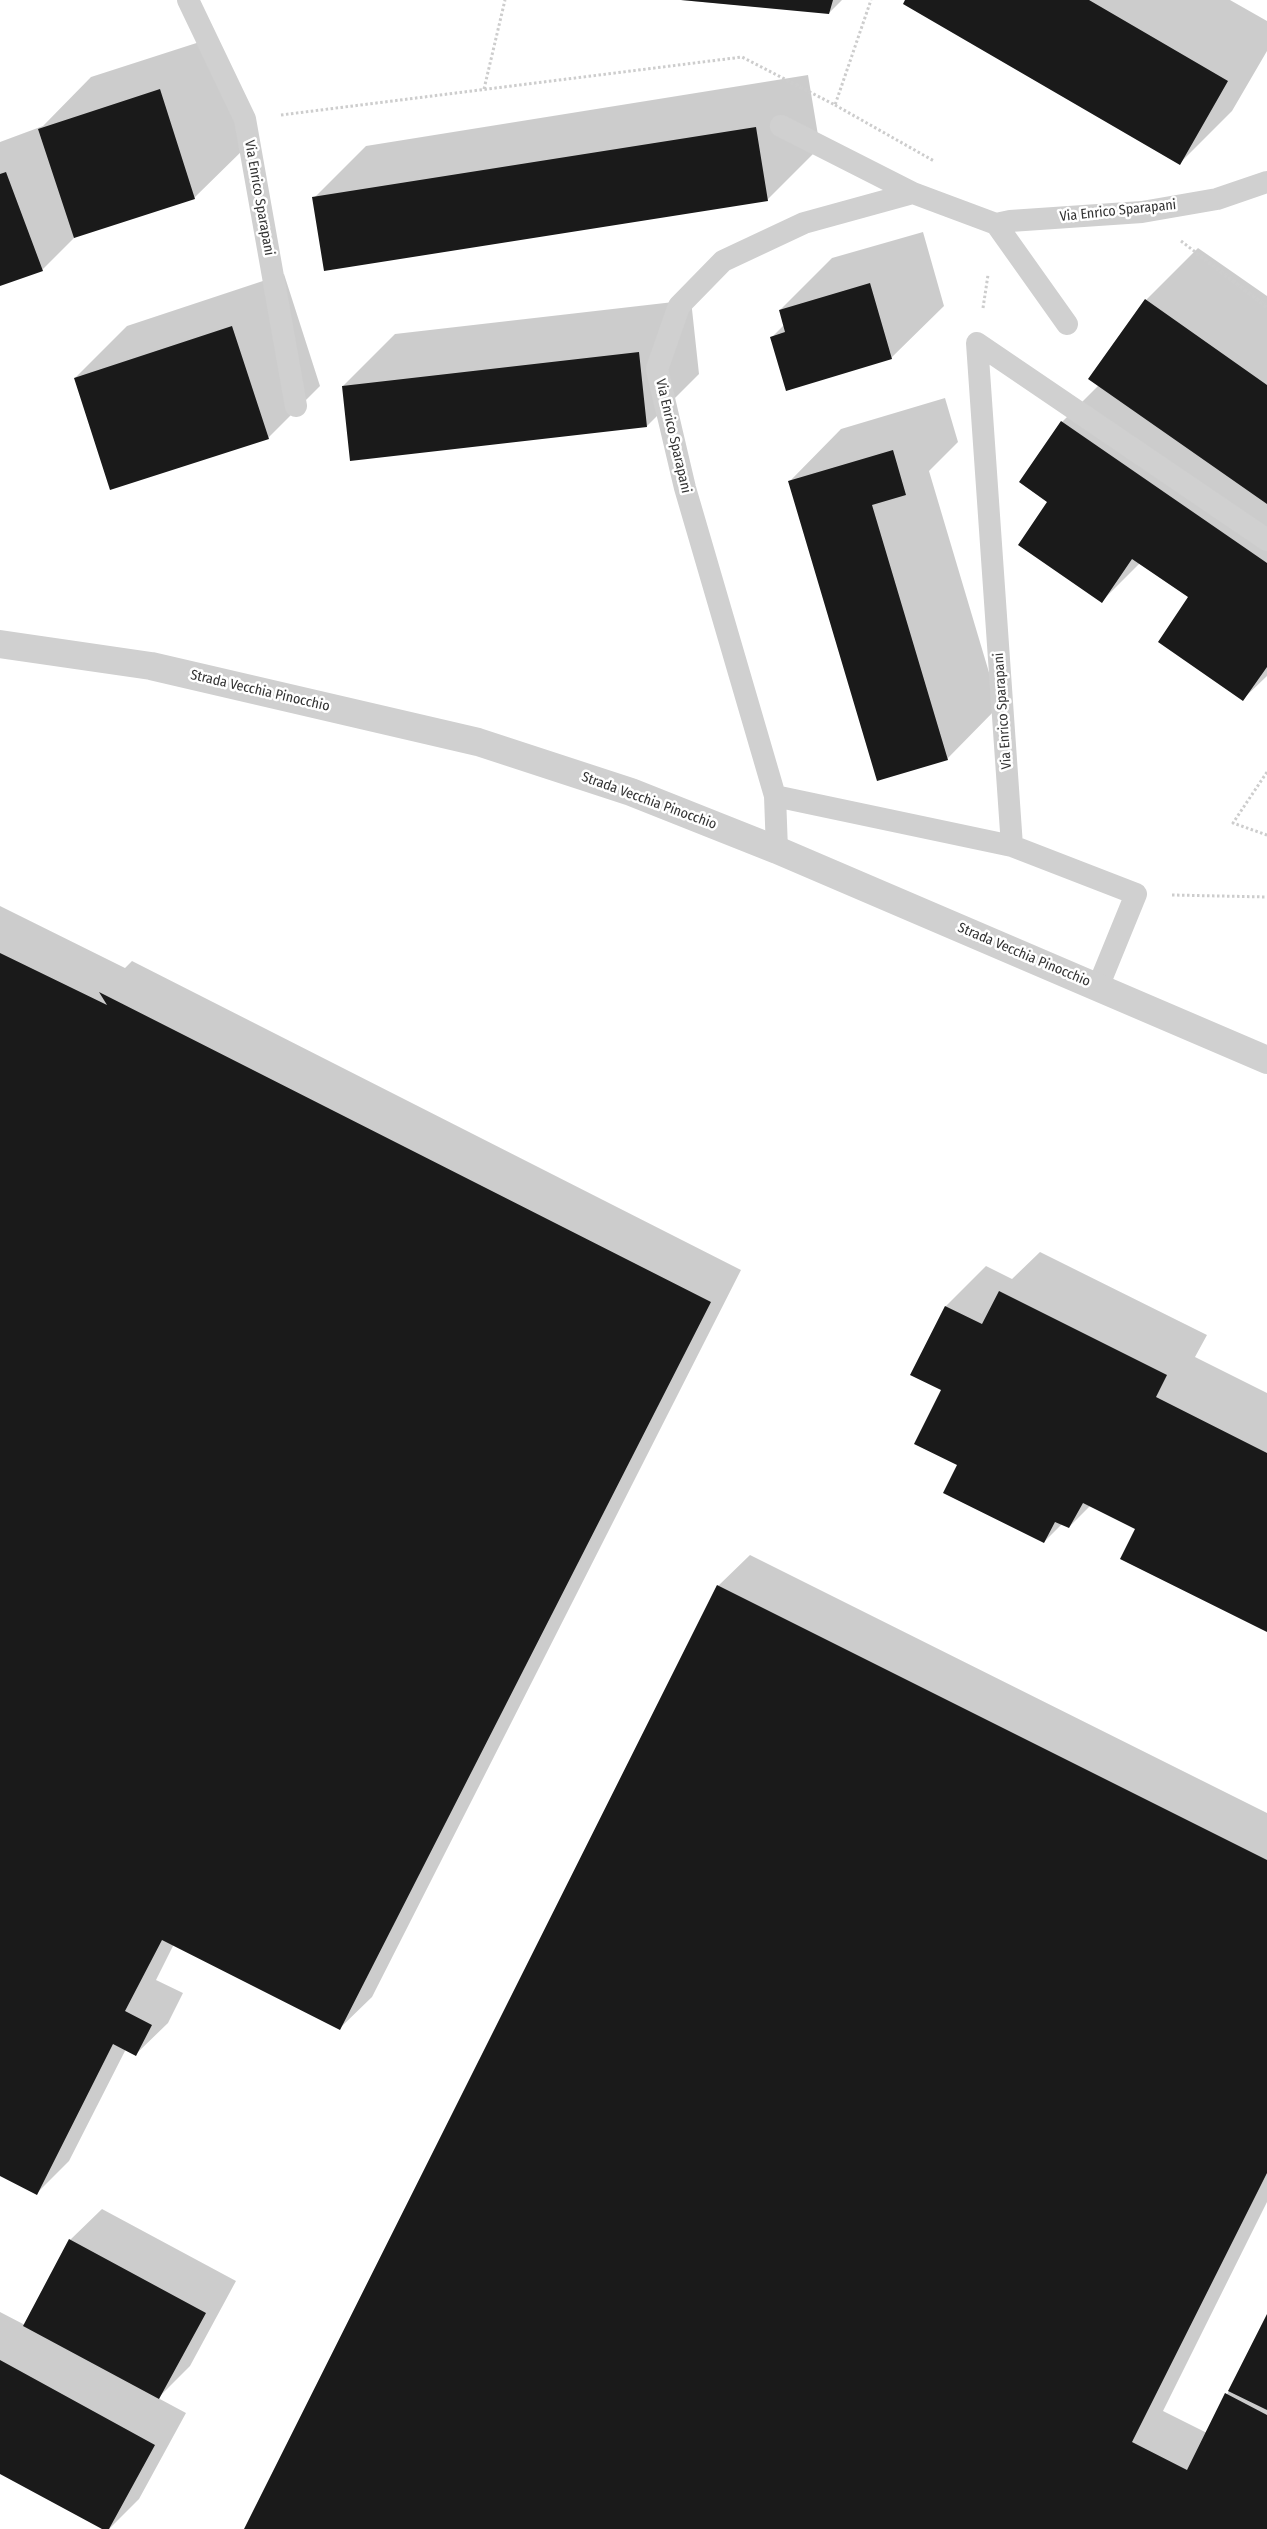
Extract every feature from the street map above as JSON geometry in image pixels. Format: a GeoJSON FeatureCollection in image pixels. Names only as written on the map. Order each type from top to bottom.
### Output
{"type":"FeatureCollection","features":[{"type":"Feature","properties":{"kind":"street","name":"Strada Vecchia Pinocchio"},"geometry":{"type":"LineString","coordinates":[[0,644],[151,666],[478,742],[631,792],[776,850],[1098,986],[1267,1060]]}},
{"type":"Feature","properties":{"kind":"lane","name":"Via Enrico Sparapani"},"geometry":{"type":"LineString","coordinates":[[188,0],[245,119],[296,406]]}},
{"type":"Feature","properties":{"kind":"lane"},"geometry":{"type":"LineString","coordinates":[[781,126],[913,193]]}},
{"type":"Feature","properties":{"kind":"lane","name":"Via Enrico Sparapani"},"geometry":{"type":"LineString","coordinates":[[776,850],[775,796],[685,488],[657,369],[679,306],[723,261],[804,223],[913,193],[996,224],[1010,221],[1142,212],[1217,199],[1267,182]]}},
{"type":"Feature","properties":{"kind":"lane"},"geometry":{"type":"LineString","coordinates":[[996,224],[1067,324]]}},
{"type":"Feature","properties":{"kind":"lane","name":"Via Enrico Sparapani"},"geometry":{"type":"LineString","coordinates":[[977,343],[1012,846]]}},
{"type":"Feature","properties":{"kind":"lane"},"geometry":{"type":"LineString","coordinates":[[977,343],[1267,540]]}},
{"type":"Feature","properties":{"kind":"lane"},"geometry":{"type":"LineString","coordinates":[[775,796],[1012,846],[1136,894],[1098,986]]}},
{"type":"Feature","properties":{"kind":"path"},"geometry":{"type":"LineString","coordinates":[[484,89],[505,0]]}},
{"type":"Feature","properties":{"kind":"path"},"geometry":{"type":"LineString","coordinates":[[245,119],[742,57],[835,105],[871,0]]}},
{"type":"Feature","properties":{"kind":"path"},"geometry":{"type":"LineString","coordinates":[[1142,212],[1267,307]]}},
{"type":"Feature","properties":{"kind":"path"},"geometry":{"type":"LineString","coordinates":[[977,343],[996,224]]}},
{"type":"Feature","properties":{"kind":"path"},"geometry":{"type":"LineString","coordinates":[[1267,772],[1233,823],[1267,835]]}},
{"type":"Feature","properties":{"kind":"path"},"geometry":{"type":"LineString","coordinates":[[1205,896],[1267,896]]}},
{"type":"Feature","properties":{"kind":"building"},"geometry":{"type":"Polygon","coordinates":[[[681,0],[833,0],[829,14],[681,0]]]}},
{"type":"Feature","properties":{"kind":"building"},"geometry":{"type":"Polygon","coordinates":[[[905,0],[1089,0],[1228,81],[1180,165],[903,4],[905,0]]]}},
{"type":"Feature","properties":{"kind":"building"},"geometry":{"type":"Polygon","coordinates":[[[160,89],[195,199],[74,238],[38,129],[160,89]]]}},
{"type":"Feature","properties":{"kind":"building"},"geometry":{"type":"Polygon","coordinates":[[[756,127],[768,201],[324,271],[312,197],[756,127]]]}},
{"type":"Feature","properties":{"kind":"building"},"geometry":{"type":"Polygon","coordinates":[[[6,172],[43,271],[0,286],[0,174],[6,172]]]}},
{"type":"Feature","properties":{"kind":"building"},"geometry":{"type":"Polygon","coordinates":[[[870,283],[892,359],[786,391],[770,337],[785,332],[779,310],[870,283]]]}},
{"type":"Feature","properties":{"kind":"building"},"geometry":{"type":"Polygon","coordinates":[[[1145,299],[1267,385],[1267,504],[1088,379],[1145,299]]]}},
{"type":"Feature","properties":{"kind":"building"},"geometry":{"type":"Polygon","coordinates":[[[232,326],[269,439],[110,490],[74,378],[232,326]]]}},
{"type":"Feature","properties":{"kind":"building"},"geometry":{"type":"Polygon","coordinates":[[[639,352],[647,427],[350,461],[342,386],[639,352]]]}},
{"type":"Feature","properties":{"kind":"building"},"geometry":{"type":"Polygon","coordinates":[[[1061,421],[1267,563],[1267,667],[1243,701],[1158,642],[1188,597],[1132,559],[1102,603],[1018,545],[1047,502],[1019,482],[1061,421]]]}},
{"type":"Feature","properties":{"kind":"building"},"geometry":{"type":"Polygon","coordinates":[[[893,450],[906,495],[872,505],[948,760],[877,781],[788,481],[893,450]]]}},
{"type":"Feature","properties":{"kind":"building"},"geometry":{"type":"Polygon","coordinates":[[[0,953],[107,1005],[99,992],[711,1302],[340,2030],[162,1940],[125,2011],[152,2025],[136,2056],[113,2044],[37,2195],[0,2176],[0,953]]]}},
{"type":"Feature","properties":{"kind":"building"},"geometry":{"type":"Polygon","coordinates":[[[999,1291],[1167,1375],[1156,1397],[1267,1453],[1267,1632],[1120,1559],[1135,1529],[1083,1503],[1069,1528],[1055,1522],[1044,1543],[943,1493],[957,1465],[914,1444],[941,1390],[910,1375],[945,1306],[982,1324],[999,1291]]]}},
{"type":"Feature","properties":{"kind":"building"},"geometry":{"type":"Polygon","coordinates":[[[717,1585],[1267,1860],[1267,2173],[1132,2442],[1187,2470],[1225,2393],[1267,2415],[1267,2529],[244,2529],[717,1585]]]}},
{"type":"Feature","properties":{"kind":"building"},"geometry":{"type":"Polygon","coordinates":[[[69,2239],[206,2313],[159,2399],[23,2326],[69,2239]]]}},
{"type":"Feature","properties":{"kind":"building"},"geometry":{"type":"Polygon","coordinates":[[[1267,2314],[1267,2410],[1228,2391],[1267,2314]]]}},
{"type":"Feature","properties":{"kind":"building"},"geometry":{"type":"Polygon","coordinates":[[[0,2360],[155,2445],[109,2529],[102,2529],[0,2474],[0,2360]]]}}]}
